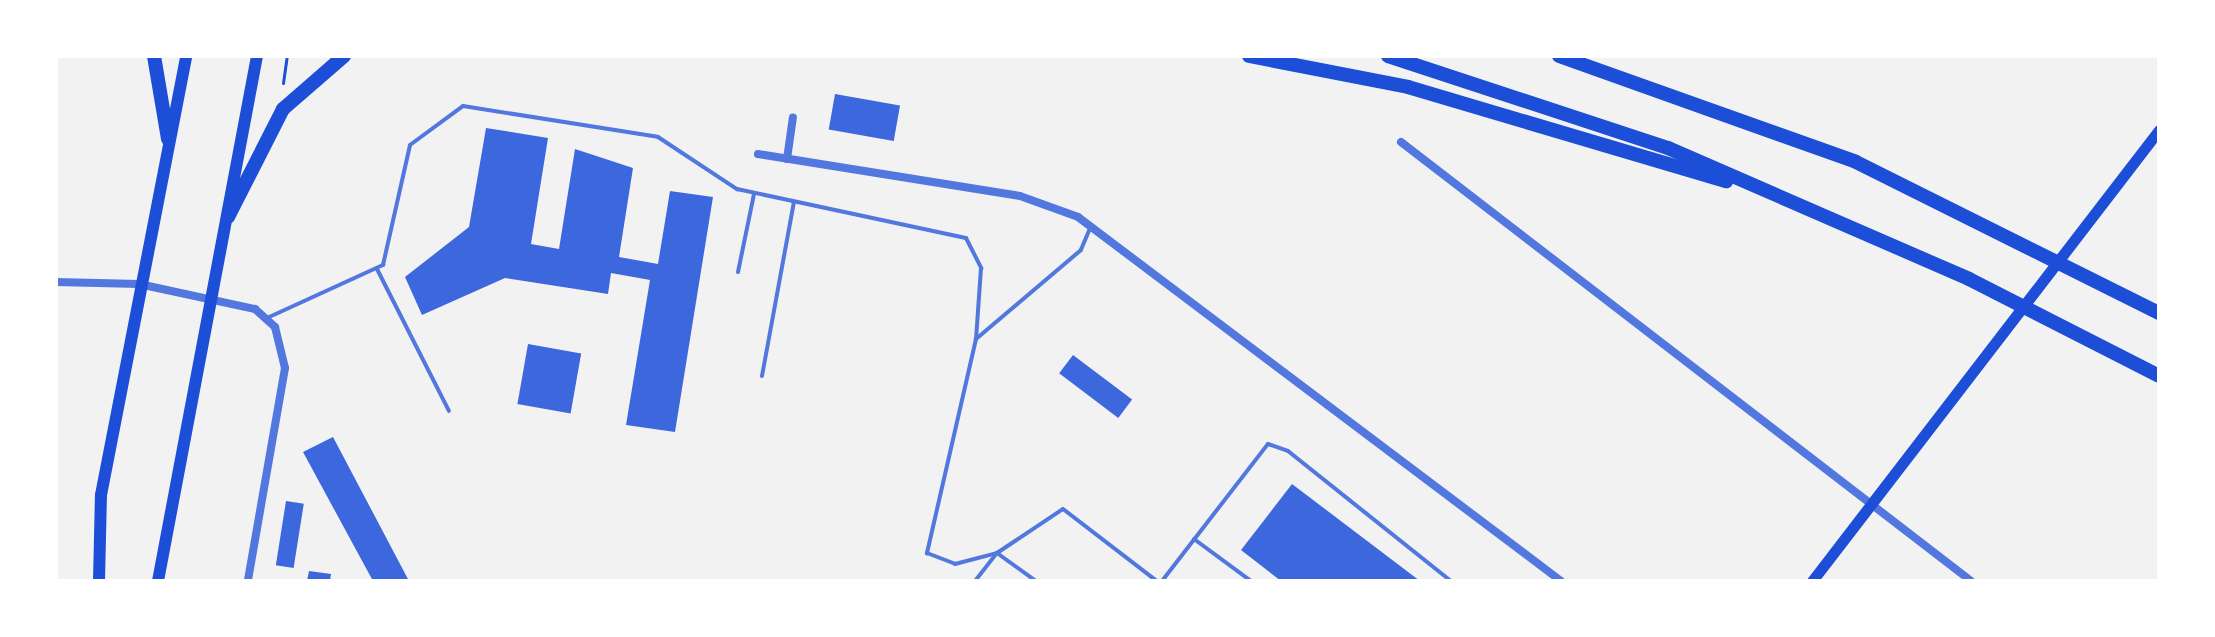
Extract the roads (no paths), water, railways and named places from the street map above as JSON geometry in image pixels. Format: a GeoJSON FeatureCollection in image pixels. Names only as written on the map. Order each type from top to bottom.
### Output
{"type":"FeatureCollection","features":[{"type":"Feature","properties":{"kind":"highway"},"geometry":{"type":"LineString","coordinates":[[154,56],[168,139]]}},
{"type":"Feature","properties":{"kind":"highway"},"geometry":{"type":"LineString","coordinates":[[228,217],[283,109],[344,56]]}},
{"type":"Feature","properties":{"kind":"highway"},"geometry":{"type":"LineString","coordinates":[[1249,56],[1497,111],[1791,201]]}},
{"type":"Feature","properties":{"kind":"highway"},"geometry":{"type":"LineString","coordinates":[[1388,56],[1668,148],[1969,279],[2159,376]]}},
{"type":"Feature","properties":{"kind":"highway"},"geometry":{"type":"LineString","coordinates":[[1559,56],[1856,162],[2159,313]]}},
{"type":"Feature","properties":{"kind":"main road"},"geometry":{"type":"LineString","coordinates":[[99,581],[101,495],[139,284],[186,56]]}},
{"type":"Feature","properties":{"kind":"main road"},"geometry":{"type":"LineString","coordinates":[[158,581],[257,56]]}},
{"type":"Feature","properties":{"kind":"main road"},"geometry":{"type":"LineString","coordinates":[[1812,581],[2159,130]]}},
{"type":"Feature","properties":{"kind":"street"},"geometry":{"type":"LineString","coordinates":[[787,159],[793,117]]}},
{"type":"Feature","properties":{"kind":"street"},"geometry":{"type":"LineString","coordinates":[[1401,142],[1971,581]]}},
{"type":"Feature","properties":{"kind":"street"},"geometry":{"type":"LineString","coordinates":[[758,154],[1020,196],[1092,225],[1561,581]]}},
{"type":"Feature","properties":{"kind":"street"},"geometry":{"type":"LineString","coordinates":[[56,282],[139,284],[267,318],[282,338],[285,368],[248,581]]}},
{"type":"Feature","properties":{"kind":"lane"},"geometry":{"type":"LineString","coordinates":[[449,411],[377,269],[410,145],[463,106],[658,137],[754,194],[966,238],[981,268],[976,339],[927,553],[955,564],[997,553]]}},
{"type":"Feature","properties":{"kind":"lane"},"geometry":{"type":"LineString","coordinates":[[738,272],[754,194]]}},
{"type":"Feature","properties":{"kind":"lane"},"geometry":{"type":"LineString","coordinates":[[762,376],[794,202]]}},
{"type":"Feature","properties":{"kind":"lane"},"geometry":{"type":"LineString","coordinates":[[976,339],[1081,250],[1092,225]]}},
{"type":"Feature","properties":{"kind":"lane"},"geometry":{"type":"LineString","coordinates":[[267,318],[377,269]]}},
{"type":"Feature","properties":{"kind":"lane"},"geometry":{"type":"LineString","coordinates":[[975,581],[997,553],[1063,509],[1159,581],[1268,444],[1288,451],[1451,581]]}},
{"type":"Feature","properties":{"kind":"lane"},"geometry":{"type":"LineString","coordinates":[[1194,539],[1251,581]]}},
{"type":"Feature","properties":{"kind":"lane"},"geometry":{"type":"LineString","coordinates":[[997,553],[1036,581]]}}]}
